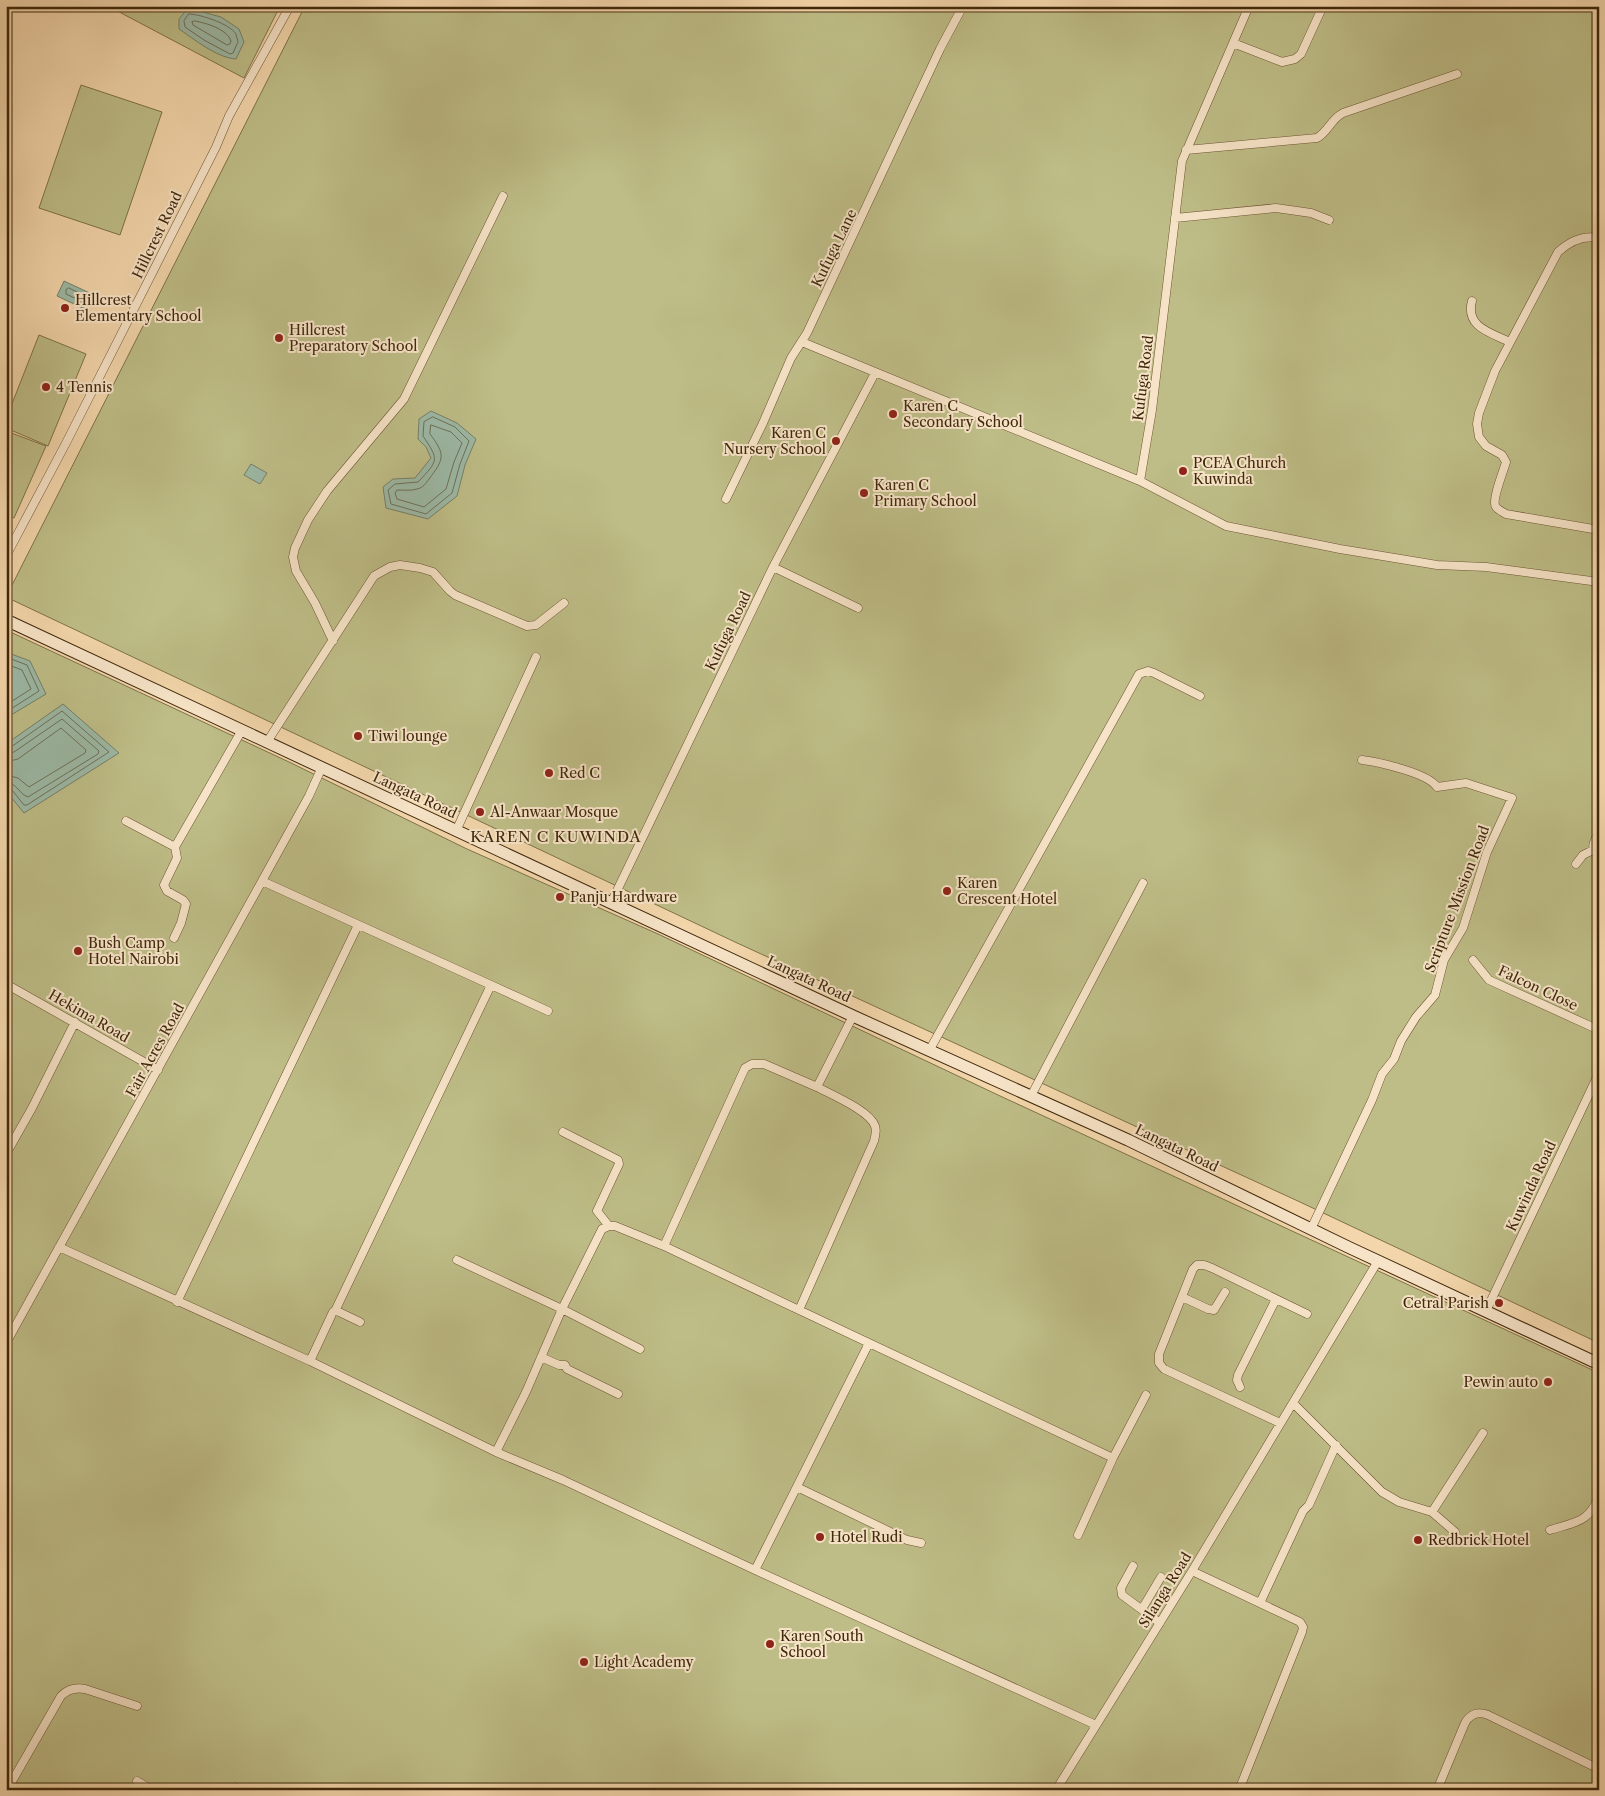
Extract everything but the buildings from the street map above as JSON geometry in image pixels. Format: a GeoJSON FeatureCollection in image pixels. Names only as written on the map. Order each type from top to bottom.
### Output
{"type":"FeatureCollection","features":[{"type":"Feature","properties":{"kind":"main road","name":"Langata Road"},"geometry":{"type":"LineString","coordinates":[[6,620],[853,1016],[1128,1140],[1310,1229],[1599,1364]]}},
{"type":"Feature","properties":{"kind":"street","name":"Hillcrest Road"},"geometry":{"type":"LineString","coordinates":[[6,556],[66,443],[216,147],[229,116],[290,6]]}},
{"type":"Feature","properties":{"kind":"street","name":"Kufuga Lane"},"geometry":{"type":"LineString","coordinates":[[726,498],[763,423],[791,358],[808,334],[940,49],[963,6]]}},
{"type":"Feature","properties":{"kind":"street","name":"Kufuga Road"},"geometry":{"type":"LineString","coordinates":[[1140,481],[1153,402],[1182,161],[1249,6]]}},
{"type":"Feature","properties":{"kind":"street"},"geometry":{"type":"LineString","coordinates":[[1233,44],[1282,62],[1295,59],[1301,54],[1323,6]]}},
{"type":"Feature","properties":{"kind":"street"},"geometry":{"type":"LineString","coordinates":[[1186,150],[1317,138],[1325,132],[1337,116],[1343,113],[1457,74]]}},
{"type":"Feature","properties":{"kind":"street"},"geometry":{"type":"LineString","coordinates":[[334,641],[296,571],[293,557],[295,548],[308,520],[327,491],[404,399],[503,196]]}},
{"type":"Feature","properties":{"kind":"street"},"geometry":{"type":"LineString","coordinates":[[1175,218],[1276,208],[1294,209],[1329,220]]}},
{"type":"Feature","properties":{"kind":"street"},"geometry":{"type":"LineString","coordinates":[[1599,238],[1582,237],[1566,245],[1558,252],[1495,371],[1479,413],[1477,424],[1479,436],[1486,446],[1502,455],[1506,462],[1495,496],[1494,503],[1496,507],[1506,514],[1599,530]]}},
{"type":"Feature","properties":{"kind":"street"},"geometry":{"type":"LineString","coordinates":[[1472,301],[1471,315],[1478,326],[1510,342]]}},
{"type":"Feature","properties":{"kind":"street"},"geometry":{"type":"LineString","coordinates":[[802,342],[1140,481],[1226,526],[1340,549],[1437,565],[1486,567],[1599,582]]}},
{"type":"Feature","properties":{"kind":"street","name":"Kufuga Road"},"geometry":{"type":"LineString","coordinates":[[611,903],[773,567],[874,373]]}},
{"type":"Feature","properties":{"kind":"street"},"geometry":{"type":"LineString","coordinates":[[267,742],[334,641],[366,587],[374,576],[390,567],[400,565],[412,566],[433,572],[455,595],[527,626],[536,626],[564,603]]}},
{"type":"Feature","properties":{"kind":"street"},"geometry":{"type":"LineString","coordinates":[[773,567],[858,608]]}},
{"type":"Feature","properties":{"kind":"street"},"geometry":{"type":"LineString","coordinates":[[456,831],[536,657]]}},
{"type":"Feature","properties":{"kind":"street"},"geometry":{"type":"LineString","coordinates":[[929,1051],[1139,674],[1148,671],[1154,673],[1200,696]]}},
{"type":"Feature","properties":{"kind":"street"},"geometry":{"type":"LineString","coordinates":[[174,938],[186,907],[184,900],[167,891],[164,886],[176,858],[175,847],[242,730]]}},
{"type":"Feature","properties":{"kind":"street","name":"Scripture Mission Road"},"geometry":{"type":"LineString","coordinates":[[1310,1229],[1372,1100],[1382,1074],[1394,1059],[1401,1041],[1416,1017],[1435,994],[1444,960],[1463,928],[1487,852],[1512,798],[1466,783],[1437,787],[1432,782],[1399,768],[1362,760]]}},
{"type":"Feature","properties":{"kind":"street","name":"Fair Acres Road"},"geometry":{"type":"LineString","coordinates":[[6,1343],[262,881],[322,768]]}},
{"type":"Feature","properties":{"kind":"street"},"geometry":{"type":"LineString","coordinates":[[126,821],[175,847]]}},
{"type":"Feature","properties":{"kind":"street"},"geometry":{"type":"LineString","coordinates":[[1576,864],[1583,855],[1596,853],[1592,846],[1599,832]]}},
{"type":"Feature","properties":{"kind":"street"},"geometry":{"type":"LineString","coordinates":[[262,881],[548,1011]]}},
{"type":"Feature","properties":{"kind":"street"},"geometry":{"type":"LineString","coordinates":[[1030,1096],[1142,884]]}},
{"type":"Feature","properties":{"kind":"street"},"geometry":{"type":"LineString","coordinates":[[177,1302],[358,925]]}},
{"type":"Feature","properties":{"kind":"street","name":"Falcon Close"},"geometry":{"type":"LineString","coordinates":[[1473,960],[1489,980],[1599,1030]]}},
{"type":"Feature","properties":{"kind":"street","name":"Hekima Road"},"geometry":{"type":"LineString","coordinates":[[6,984],[158,1070]]}},
{"type":"Feature","properties":{"kind":"street"},"geometry":{"type":"LineString","coordinates":[[310,1362],[332,1312],[335,1311],[491,985]]}},
{"type":"Feature","properties":{"kind":"street"},"geometry":{"type":"LineString","coordinates":[[817,1087],[853,1016]]}},
{"type":"Feature","properties":{"kind":"street"},"geometry":{"type":"LineString","coordinates":[[6,1154],[32,1108],[75,1022]]}},
{"type":"Feature","properties":{"kind":"street"},"geometry":{"type":"LineString","coordinates":[[664,1246],[745,1068],[752,1064],[764,1064],[817,1087],[860,1111],[873,1122],[876,1130],[870,1150],[800,1310]]}},
{"type":"Feature","properties":{"kind":"street","name":"Kuwinda Road"},"geometry":{"type":"LineString","coordinates":[[1486,1311],[1599,1073]]}},
{"type":"Feature","properties":{"kind":"street"},"geometry":{"type":"LineString","coordinates":[[563,1132],[618,1160],[619,1164],[597,1211],[609,1226]]}},
{"type":"Feature","properties":{"kind":"street"},"geometry":{"type":"LineString","coordinates":[[496,1452],[600,1232],[609,1226],[615,1226],[664,1246],[1113,1458]]}},
{"type":"Feature","properties":{"kind":"street"},"geometry":{"type":"LineString","coordinates":[[59,1247],[310,1362],[496,1452],[572,1484],[755,1570],[1096,1725]]}},
{"type":"Feature","properties":{"kind":"street"},"geometry":{"type":"LineString","coordinates":[[457,1260],[562,1309],[640,1349]]}},
{"type":"Feature","properties":{"kind":"street","name":"Silanga Road"},"geometry":{"type":"LineString","coordinates":[[1056,1790],[1192,1571],[1378,1261]]}},
{"type":"Feature","properties":{"kind":"street"},"geometry":{"type":"LineString","coordinates":[[1280,1423],[1221,1397],[1160,1366],[1159,1354],[1193,1269],[1197,1265],[1204,1265],[1307,1314]]}},
{"type":"Feature","properties":{"kind":"street"},"geometry":{"type":"LineString","coordinates":[[1182,1297],[1208,1310],[1214,1310],[1224,1292]]}},
{"type":"Feature","properties":{"kind":"street"},"geometry":{"type":"LineString","coordinates":[[1240,1387],[1237,1380],[1238,1375],[1276,1299]]}},
{"type":"Feature","properties":{"kind":"street"},"geometry":{"type":"LineString","coordinates":[[335,1311],[360,1322]]}},
{"type":"Feature","properties":{"kind":"street"},"geometry":{"type":"LineString","coordinates":[[755,1570],[869,1343]]}},
{"type":"Feature","properties":{"kind":"street"},"geometry":{"type":"LineString","coordinates":[[541,1357],[565,1365],[567,1369],[618,1394]]}},
{"type":"Feature","properties":{"kind":"street"},"geometry":{"type":"LineString","coordinates":[[1078,1535],[1113,1458],[1146,1395]]}},
{"type":"Feature","properties":{"kind":"street"},"geometry":{"type":"LineString","coordinates":[[1293,1403],[1382,1492],[1399,1502],[1432,1512],[1455,1532]]}},
{"type":"Feature","properties":{"kind":"street"},"geometry":{"type":"LineString","coordinates":[[1432,1512],[1483,1432]]}},
{"type":"Feature","properties":{"kind":"street"},"geometry":{"type":"LineString","coordinates":[[1260,1603],[1336,1446]]}},
{"type":"Feature","properties":{"kind":"street"},"geometry":{"type":"LineString","coordinates":[[797,1487],[907,1540],[921,1543]]}},
{"type":"Feature","properties":{"kind":"street"},"geometry":{"type":"LineString","coordinates":[[1550,1530],[1582,1520],[1590,1514],[1599,1496]]}},
{"type":"Feature","properties":{"kind":"street"},"geometry":{"type":"LineString","coordinates":[[1133,1566],[1120,1593],[1160,1623]]}},
{"type":"Feature","properties":{"kind":"street"},"geometry":{"type":"LineString","coordinates":[[1192,1571],[1300,1622],[1303,1627],[1239,1790]]}},
{"type":"Feature","properties":{"kind":"street"},"geometry":{"type":"LineString","coordinates":[[1142,1609],[1161,1578]]}},
{"type":"Feature","properties":{"kind":"street"},"geometry":{"type":"LineString","coordinates":[[7,1790],[61,1696],[66,1691],[80,1688],[137,1706]]}},
{"type":"Feature","properties":{"kind":"street"},"geometry":{"type":"LineString","coordinates":[[1437,1790],[1465,1723],[1475,1714],[1488,1715],[1599,1769]]}},
{"type":"Feature","properties":{"kind":"street"},"geometry":{"type":"LineString","coordinates":[[137,1781],[152,1790]]}},
{"type":"Feature","properties":{"kind":"shaded area"},"geometry":{"type":"Polygon","coordinates":[[[108,6],[280,6],[244,78],[108,6]]]}},
{"type":"Feature","properties":{"kind":"shaded area"},"geometry":{"type":"Polygon","coordinates":[[[305,6],[1599,6],[1599,1343],[1300,1202],[735,942],[6,597],[305,6]]]}},
{"type":"Feature","properties":{"kind":"shaded area"},"geometry":{"type":"Polygon","coordinates":[[[81,85],[162,112],[120,235],[39,208],[81,85]]]}},
{"type":"Feature","properties":{"kind":"shaded area","name":"4 Tennis"},"geometry":{"type":"Polygon","coordinates":[[[39,335],[86,354],[48,446],[6,428],[6,419],[39,335]]]}},
{"type":"Feature","properties":{"kind":"shaded area"},"geometry":{"type":"Polygon","coordinates":[[[6,431],[46,446],[14,518],[6,515],[6,431]]]}},
{"type":"Feature","properties":{"kind":"shaded area"},"geometry":{"type":"Polygon","coordinates":[[[6,630],[289,762],[467,849],[658,934],[998,1095],[1599,1373],[1599,1790],[6,1790],[6,630]]]}},
{"type":"Feature","properties":{"kind":"water"},"geometry":{"type":"Polygon","coordinates":[[[188,8],[221,17],[239,29],[244,42],[236,59],[214,52],[179,29],[179,19],[188,8]]]}},
{"type":"Feature","properties":{"kind":"water"},"geometry":{"type":"Polygon","coordinates":[[[64,281],[94,295],[87,310],[57,296],[64,281]]]}},
{"type":"Feature","properties":{"kind":"water"},"geometry":{"type":"Polygon","coordinates":[[[431,411],[457,423],[476,439],[465,465],[457,496],[428,519],[386,508],[383,487],[393,479],[415,478],[431,458],[426,447],[418,439],[419,419],[431,411]]]}},
{"type":"Feature","properties":{"kind":"water"},"geometry":{"type":"Polygon","coordinates":[[[251,464],[267,473],[260,484],[244,475],[251,464]]]}},
{"type":"Feature","properties":{"kind":"water"},"geometry":{"type":"Polygon","coordinates":[[[6,652],[30,661],[46,694],[6,718],[6,652]]]}},
{"type":"Feature","properties":{"kind":"water"},"geometry":{"type":"Polygon","coordinates":[[[63,704],[119,753],[24,813],[6,791],[6,744],[63,704]]]}},
{"type":"Feature","properties":{"kind":"place","name":"Hillcrest Elementary School"},"geometry":{"type":"Point","coordinates":[65,308]}},
{"type":"Feature","properties":{"kind":"place","name":"Hillcrest Preparatory School"},"geometry":{"type":"Point","coordinates":[279,338]}},
{"type":"Feature","properties":{"kind":"place","name":"4 Tennis"},"geometry":{"type":"Point","coordinates":[46,387]}},
{"type":"Feature","properties":{"kind":"place","name":"Karen C Secondary School"},"geometry":{"type":"Point","coordinates":[893,414]}},
{"type":"Feature","properties":{"kind":"place","name":"Karen C Nursery School"},"geometry":{"type":"Point","coordinates":[836,441]}},
{"type":"Feature","properties":{"kind":"place","name":"PCEA Church Kuwinda"},"geometry":{"type":"Point","coordinates":[1183,471]}},
{"type":"Feature","properties":{"kind":"place","name":"Karen C Primary School"},"geometry":{"type":"Point","coordinates":[864,493]}},
{"type":"Feature","properties":{"kind":"place","name":"Tiwi lounge"},"geometry":{"type":"Point","coordinates":[358,736]}},
{"type":"Feature","properties":{"kind":"place","name":"Red C"},"geometry":{"type":"Point","coordinates":[549,773]}},
{"type":"Feature","properties":{"kind":"place","name":"Al-Anwaar Mosque"},"geometry":{"type":"Point","coordinates":[480,812]}},
{"type":"Feature","properties":{"kind":"place","name":"Karen Crescent Hotel"},"geometry":{"type":"Point","coordinates":[947,891]}},
{"type":"Feature","properties":{"kind":"place","name":"Panju Hardware"},"geometry":{"type":"Point","coordinates":[560,897]}},
{"type":"Feature","properties":{"kind":"place","name":"Bush Camp Hotel Nairobi"},"geometry":{"type":"Point","coordinates":[78,951]}},
{"type":"Feature","properties":{"kind":"place","name":"Cetral Parish"},"geometry":{"type":"Point","coordinates":[1499,1303]}},
{"type":"Feature","properties":{"kind":"place","name":"Pewin auto"},"geometry":{"type":"Point","coordinates":[1548,1382]}},
{"type":"Feature","properties":{"kind":"place","name":"Hotel Rudi"},"geometry":{"type":"Point","coordinates":[820,1537]}},
{"type":"Feature","properties":{"kind":"place","name":"Redbrick Hotel"},"geometry":{"type":"Point","coordinates":[1418,1540]}},
{"type":"Feature","properties":{"kind":"place","name":"Karen South School"},"geometry":{"type":"Point","coordinates":[770,1644]}},
{"type":"Feature","properties":{"kind":"place","name":"Light Academy"},"geometry":{"type":"Point","coordinates":[584,1662]}},
{"type":"Feature","properties":{"kind":"district","name":"KAREN C KUWINDA"},"geometry":{"type":"Point","coordinates":[556,836]}}]}
